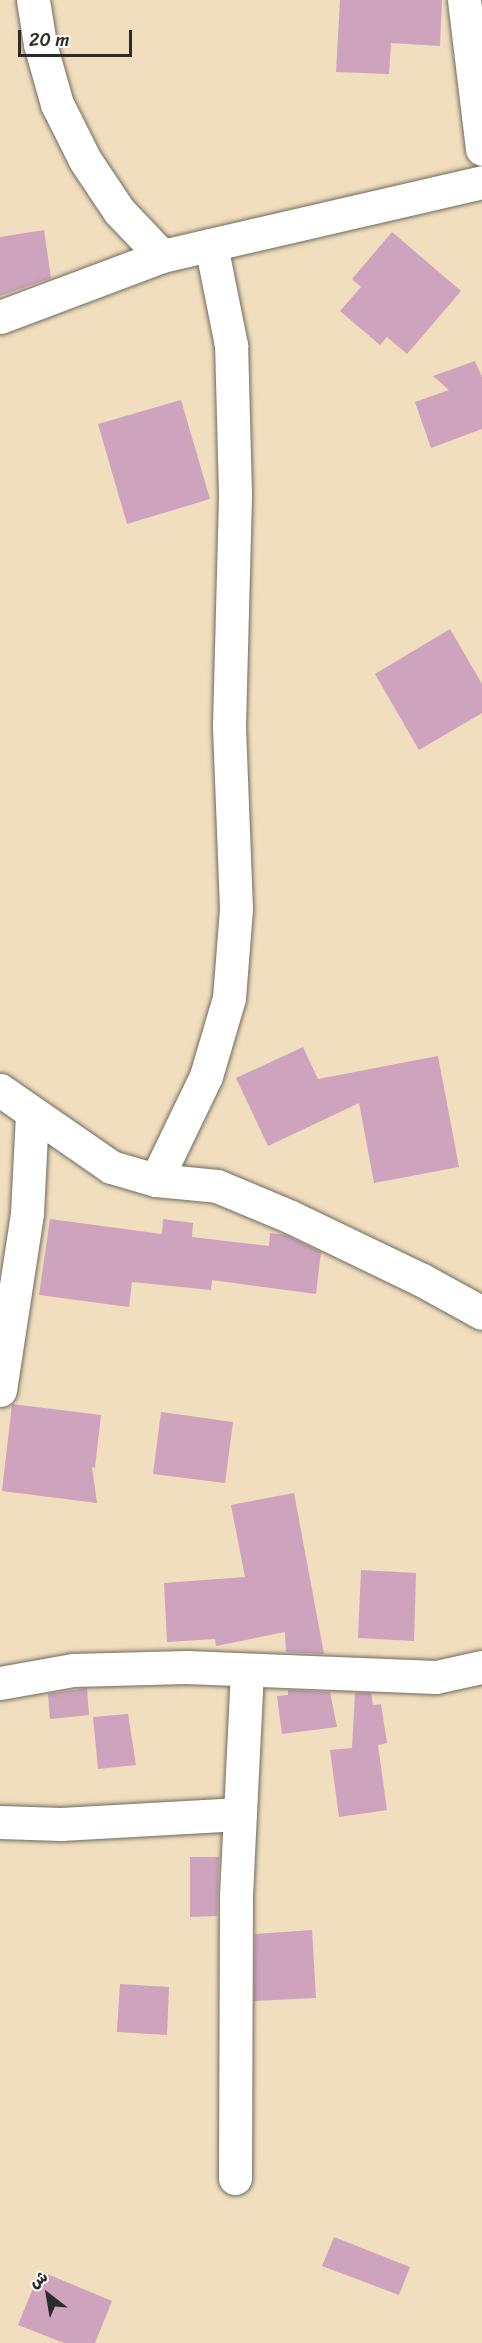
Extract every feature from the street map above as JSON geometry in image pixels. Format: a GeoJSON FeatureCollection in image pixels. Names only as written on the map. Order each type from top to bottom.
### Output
{"type":"FeatureCollection","features":[{"type":"Feature","properties":{"kind":"street"},"geometry":{"type":"LineString","coordinates":[[33,0],[40,44],[57,104],[85,160],[119,211],[162,256]]}},
{"type":"Feature","properties":{"kind":"street"},"geometry":{"type":"LineString","coordinates":[[464,0],[482,150]]}},
{"type":"Feature","properties":{"kind":"street"},"geometry":{"type":"LineString","coordinates":[[0,317],[162,256],[482,182]]}},
{"type":"Feature","properties":{"kind":"street"},"geometry":{"type":"LineString","coordinates":[[156,1180],[206,1076],[229,998],[236,909],[229,725],[235,494],[231,345],[211,245]]}},
{"type":"Feature","properties":{"kind":"street"},"geometry":{"type":"LineString","coordinates":[[0,1090],[111,1167],[156,1180],[217,1186],[291,1217],[422,1280],[482,1313]]}},
{"type":"Feature","properties":{"kind":"street"},"geometry":{"type":"LineString","coordinates":[[0,1390],[27,1213],[32,1113]]}},
{"type":"Feature","properties":{"kind":"street"},"geometry":{"type":"LineString","coordinates":[[0,1683],[73,1670],[186,1667],[436,1677],[482,1667]]}},
{"type":"Feature","properties":{"kind":"street"},"geometry":{"type":"LineString","coordinates":[[235,2178],[236,1895],[247,1670]]}},
{"type":"Feature","properties":{"kind":"street"},"geometry":{"type":"LineString","coordinates":[[0,1822],[62,1824],[240,1814]]}},
{"type":"Feature","properties":{"kind":"building"},"geometry":{"type":"Polygon","coordinates":[[[340,0],[442,0],[440,46],[391,43],[389,74],[336,72],[340,0]]]}},
{"type":"Feature","properties":{"kind":"building"},"geometry":{"type":"Polygon","coordinates":[[[44,230],[51,278],[0,296],[0,237],[44,230]]]}},
{"type":"Feature","properties":{"kind":"building"},"geometry":{"type":"Polygon","coordinates":[[[392,232],[461,291],[407,354],[387,337],[380,345],[340,311],[361,287],[352,279],[392,232]]]}},
{"type":"Feature","properties":{"kind":"building"},"geometry":{"type":"Polygon","coordinates":[[[475,361],[482,377],[482,429],[431,448],[415,402],[449,390],[433,376],[475,361]]]}},
{"type":"Feature","properties":{"kind":"building"},"geometry":{"type":"Polygon","coordinates":[[[181,400],[210,499],[127,524],[98,424],[181,400]]]}},
{"type":"Feature","properties":{"kind":"building"},"geometry":{"type":"Polygon","coordinates":[[[450,629],[482,684],[482,713],[419,750],[375,674],[450,629]]]}},
{"type":"Feature","properties":{"kind":"building"},"geometry":{"type":"Polygon","coordinates":[[[303,1047],[318,1079],[438,1056],[459,1167],[374,1183],[359,1103],[268,1146],[236,1078],[303,1047]]]}},
{"type":"Feature","properties":{"kind":"building"},"geometry":{"type":"Polygon","coordinates":[[[50,1219],[162,1234],[163,1219],[193,1223],[192,1237],[269,1246],[270,1233],[285,1235],[321,1252],[316,1294],[212,1280],[211,1290],[132,1282],[129,1307],[39,1295],[50,1219]]]}},
{"type":"Feature","properties":{"kind":"building"},"geometry":{"type":"Polygon","coordinates":[[[12,1404],[101,1415],[95,1468],[92,1467],[97,1503],[2,1491],[12,1404]]]}},
{"type":"Feature","properties":{"kind":"building"},"geometry":{"type":"Polygon","coordinates":[[[161,1412],[233,1422],[225,1483],[153,1474],[161,1412]]]}},
{"type":"Feature","properties":{"kind":"building"},"geometry":{"type":"Polygon","coordinates":[[[294,1493],[324,1654],[286,1652],[285,1632],[216,1646],[215,1639],[167,1642],[164,1583],[245,1577],[231,1505],[294,1493]]]}},
{"type":"Feature","properties":{"kind":"building"},"geometry":{"type":"Polygon","coordinates":[[[361,1570],[416,1573],[414,1641],[358,1638],[361,1570]]]}},
{"type":"Feature","properties":{"kind":"building"},"geometry":{"type":"Polygon","coordinates":[[[87,1688],[89,1715],[50,1719],[48,1694],[87,1688]]]}},
{"type":"Feature","properties":{"kind":"building"},"geometry":{"type":"Polygon","coordinates":[[[288,1690],[330,1692],[337,1727],[282,1734],[277,1696],[288,1695],[288,1690]]]}},
{"type":"Feature","properties":{"kind":"building"},"geometry":{"type":"Polygon","coordinates":[[[355,1693],[371,1693],[373,1705],[381,1704],[387,1743],[378,1745],[387,1810],[339,1817],[330,1750],[352,1748],[355,1693]]]}},
{"type":"Feature","properties":{"kind":"building"},"geometry":{"type":"Polygon","coordinates":[[[128,1714],[136,1765],[98,1769],[93,1717],[128,1714]]]}},
{"type":"Feature","properties":{"kind":"building"},"geometry":{"type":"Polygon","coordinates":[[[190,1857],[219,1857],[217,1916],[190,1917],[190,1857]]]}},
{"type":"Feature","properties":{"kind":"building"},"geometry":{"type":"Polygon","coordinates":[[[312,1930],[316,1998],[254,2001],[255,1934],[312,1930]]]}},
{"type":"Feature","properties":{"kind":"building"},"geometry":{"type":"Polygon","coordinates":[[[120,1984],[169,1987],[167,2035],[117,2032],[120,1984]]]}},
{"type":"Feature","properties":{"kind":"building"},"geometry":{"type":"Polygon","coordinates":[[[334,2237],[410,2267],[399,2295],[322,2266],[334,2237]]]}},
{"type":"Feature","properties":{"kind":"building"},"geometry":{"type":"Polygon","coordinates":[[[40,2271],[112,2301],[95,2343],[64,2343],[18,2325],[40,2271]]]}}]}
